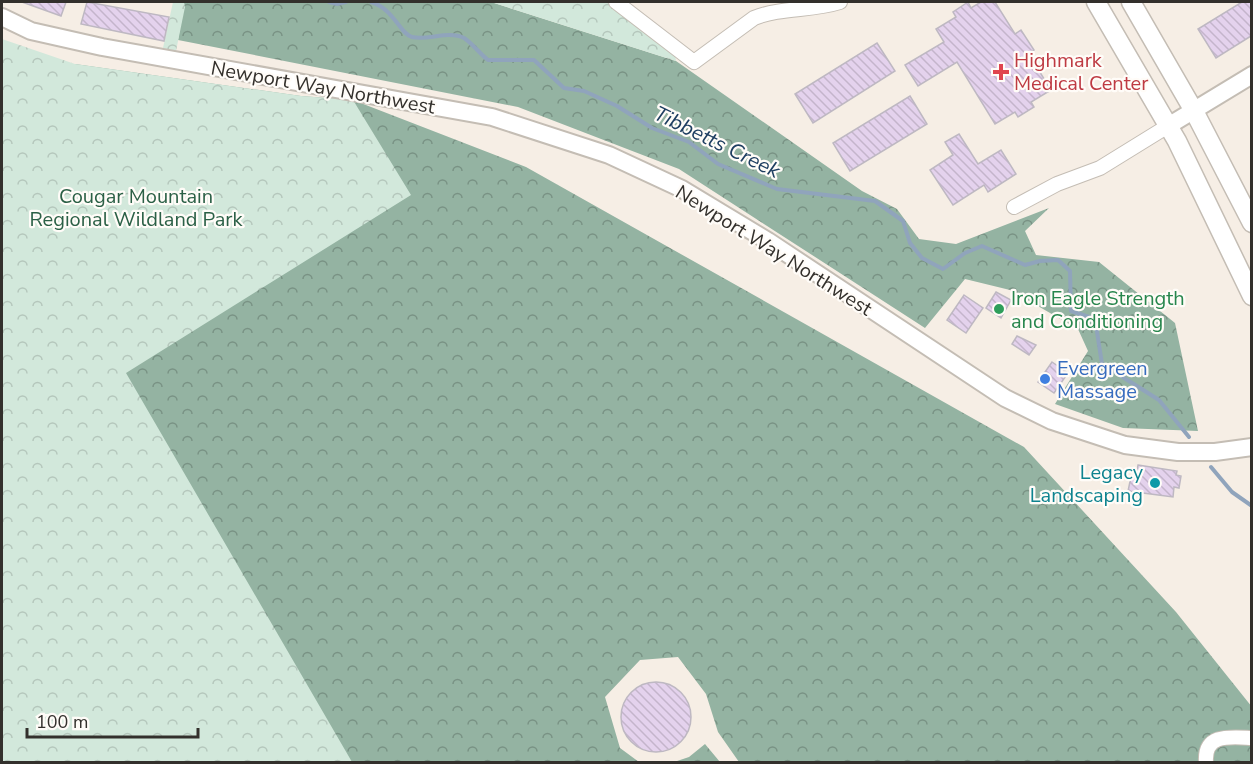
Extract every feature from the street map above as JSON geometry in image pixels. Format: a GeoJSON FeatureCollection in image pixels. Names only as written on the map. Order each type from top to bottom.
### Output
{"type":"FeatureCollection","features":[{"type":"Feature","properties":{"kind":"main road"},"geometry":{"type":"LineString","coordinates":[[1096,2],[1168,126],[1251,296]]}},
{"type":"Feature","properties":{"kind":"main road"},"geometry":{"type":"LineString","coordinates":[[1131,2],[1194,111],[1251,223]]}},
{"type":"Feature","properties":{"kind":"street"},"geometry":{"type":"LineString","coordinates":[[616,2],[694,62],[754,18],[764,14],[840,2]]}},
{"type":"Feature","properties":{"kind":"street","name":"Newport Way Northwest"},"geometry":{"type":"LineString","coordinates":[[2,17],[31,31],[102,47],[492,117],[609,155],[682,189],[768,241],[1005,398],[1052,421],[1125,445],[1178,452],[1215,452],[1251,447]]}},
{"type":"Feature","properties":{"kind":"street","name":"Newport Way Northwest"},"geometry":{"type":"LineString","coordinates":[[2,27],[23,33],[31,31]]}},
{"type":"Feature","properties":{"kind":"street"},"geometry":{"type":"LineString","coordinates":[[1014,207],[1057,184],[1100,168],[1251,75]]}},
{"type":"Feature","properties":{"kind":"street"},"geometry":{"type":"LineString","coordinates":[[1206,762],[1207,751],[1214,740],[1226,736],[1251,738]]}},
{"type":"Feature","properties":{"kind":"green space"},"geometry":{"type":"Polygon","coordinates":[[[173,2],[184,2],[185,7],[176,51],[163,48],[173,2]]]}},
{"type":"Feature","properties":{"kind":"green space"},"geometry":{"type":"Polygon","coordinates":[[[184,2],[491,2],[676,61],[862,191],[897,209],[919,239],[956,244],[1049,208],[1025,231],[1036,255],[1099,262],[1175,323],[1198,431],[1123,428],[1055,404],[1088,351],[1078,329],[1010,290],[965,279],[925,328],[679,169],[518,107],[178,40],[184,2]]]}},
{"type":"Feature","properties":{"kind":"green space"},"geometry":{"type":"Polygon","coordinates":[[[491,2],[616,2],[674,47],[676,61],[491,2]]]}},
{"type":"Feature","properties":{"kind":"green space","name":"Cougar Mountain Regional Wildland Park"},"geometry":{"type":"Polygon","coordinates":[[[2,39],[75,64],[301,96],[353,100],[411,195],[126,373],[352,762],[2,762],[2,39]]]}},
{"type":"Feature","properties":{"kind":"green space"},"geometry":{"type":"Polygon","coordinates":[[[75,64],[301,96],[353,100],[526,167],[1024,447],[1176,612],[1252,707],[1251,762],[739,762],[718,732],[706,694],[678,657],[640,660],[605,697],[620,748],[639,762],[2,762],[75,64]]]}},
{"type":"Feature","properties":{"kind":"green space"},"geometry":{"type":"Polygon","coordinates":[[[705,744],[720,762],[674,762],[689,757],[705,744]]]}},
{"type":"Feature","properties":{"kind":"building"},"geometry":{"type":"Polygon","coordinates":[[[22,2],[66,2],[61,16],[22,2]]]}},
{"type":"Feature","properties":{"kind":"building"},"geometry":{"type":"Polygon","coordinates":[[[87,2],[169,17],[164,41],[81,24],[87,2]]]}},
{"type":"Feature","properties":{"kind":"building","name":"Highmark Medical Center"},"geometry":{"type":"Polygon","coordinates":[[[968,2],[971,8],[981,2],[995,2],[1015,34],[1021,30],[1034,50],[1028,53],[1051,90],[1031,102],[1034,107],[1018,117],[1015,112],[995,124],[957,62],[918,86],[905,65],[944,42],[936,29],[956,17],[953,12],[968,2]]]}},
{"type":"Feature","properties":{"kind":"building"},"geometry":{"type":"Polygon","coordinates":[[[1242,2],[1251,2],[1251,36],[1216,58],[1198,29],[1242,2]]]}},
{"type":"Feature","properties":{"kind":"building"},"geometry":{"type":"Polygon","coordinates":[[[877,43],[895,71],[813,123],[795,94],[877,43]]]}},
{"type":"Feature","properties":{"kind":"building"},"geometry":{"type":"Polygon","coordinates":[[[910,96],[927,124],[850,171],[833,143],[910,96]]]}},
{"type":"Feature","properties":{"kind":"building"},"geometry":{"type":"Polygon","coordinates":[[[959,134],[978,164],[1001,150],[1016,174],[988,192],[984,185],[953,205],[930,170],[953,155],[945,142],[959,134]]]}},
{"type":"Feature","properties":{"kind":"building"},"geometry":{"type":"Polygon","coordinates":[[[996,292],[1011,300],[1001,318],[986,308],[996,292]]]}},
{"type":"Feature","properties":{"kind":"building"},"geometry":{"type":"Polygon","coordinates":[[[964,295],[983,308],[966,333],[947,320],[964,295]]]}},
{"type":"Feature","properties":{"kind":"building"},"geometry":{"type":"Polygon","coordinates":[[[1017,336],[1036,345],[1029,355],[1012,344],[1017,336]]]}},
{"type":"Feature","properties":{"kind":"building"},"geometry":{"type":"Polygon","coordinates":[[[1052,362],[1068,373],[1054,393],[1038,382],[1052,362]]]}},
{"type":"Feature","properties":{"kind":"building","name":"Legacy Landscaping"},"geometry":{"type":"Polygon","coordinates":[[[1138,465],[1177,471],[1176,475],[1181,476],[1179,488],[1174,487],[1173,497],[1128,491],[1131,477],[1136,478],[1138,465]]]}},
{"type":"Feature","properties":{"kind":"building"},"geometry":{"type":"Polygon","coordinates":[[[656,682],[669,685],[681,692],[688,704],[691,717],[688,730],[681,742],[669,749],[656,752],[643,749],[631,742],[624,730],[621,717],[624,704],[631,692],[643,685],[656,682]]]}},
{"type":"Feature","properties":{"kind":"waterway","name":"Tibbetts Creek"},"geometry":{"type":"LineString","coordinates":[[329,2],[337,4],[346,2]]}},
{"type":"Feature","properties":{"kind":"waterway","name":"Tibbetts Creek"},"geometry":{"type":"LineString","coordinates":[[371,2],[379,5],[391,15],[412,37],[458,36],[467,40],[488,60],[534,60],[564,88],[584,91],[617,106],[652,128],[689,142],[718,164],[777,189],[875,201],[903,221],[910,243],[922,258],[943,269],[965,253],[982,246],[1025,265],[1058,260],[1070,271],[1071,311],[1095,319],[1102,364],[1159,400],[1189,437]]}},
{"type":"Feature","properties":{"kind":"waterway","name":"Tibbetts Creek"},"geometry":{"type":"LineString","coordinates":[[1211,467],[1232,492],[1252,506]]}},
{"type":"Feature","properties":{"kind":"place","name":"Highmark Medical Center"},"geometry":{"type":"Point","coordinates":[1001,72]}},
{"type":"Feature","properties":{"kind":"place","name":"Iron Eagle Strength and Conditioning"},"geometry":{"type":"Point","coordinates":[999,309]}},
{"type":"Feature","properties":{"kind":"place","name":"Evergreen Massage"},"geometry":{"type":"Point","coordinates":[1045,379]}},
{"type":"Feature","properties":{"kind":"place","name":"Legacy Landscaping"},"geometry":{"type":"Point","coordinates":[1155,483]}}]}
